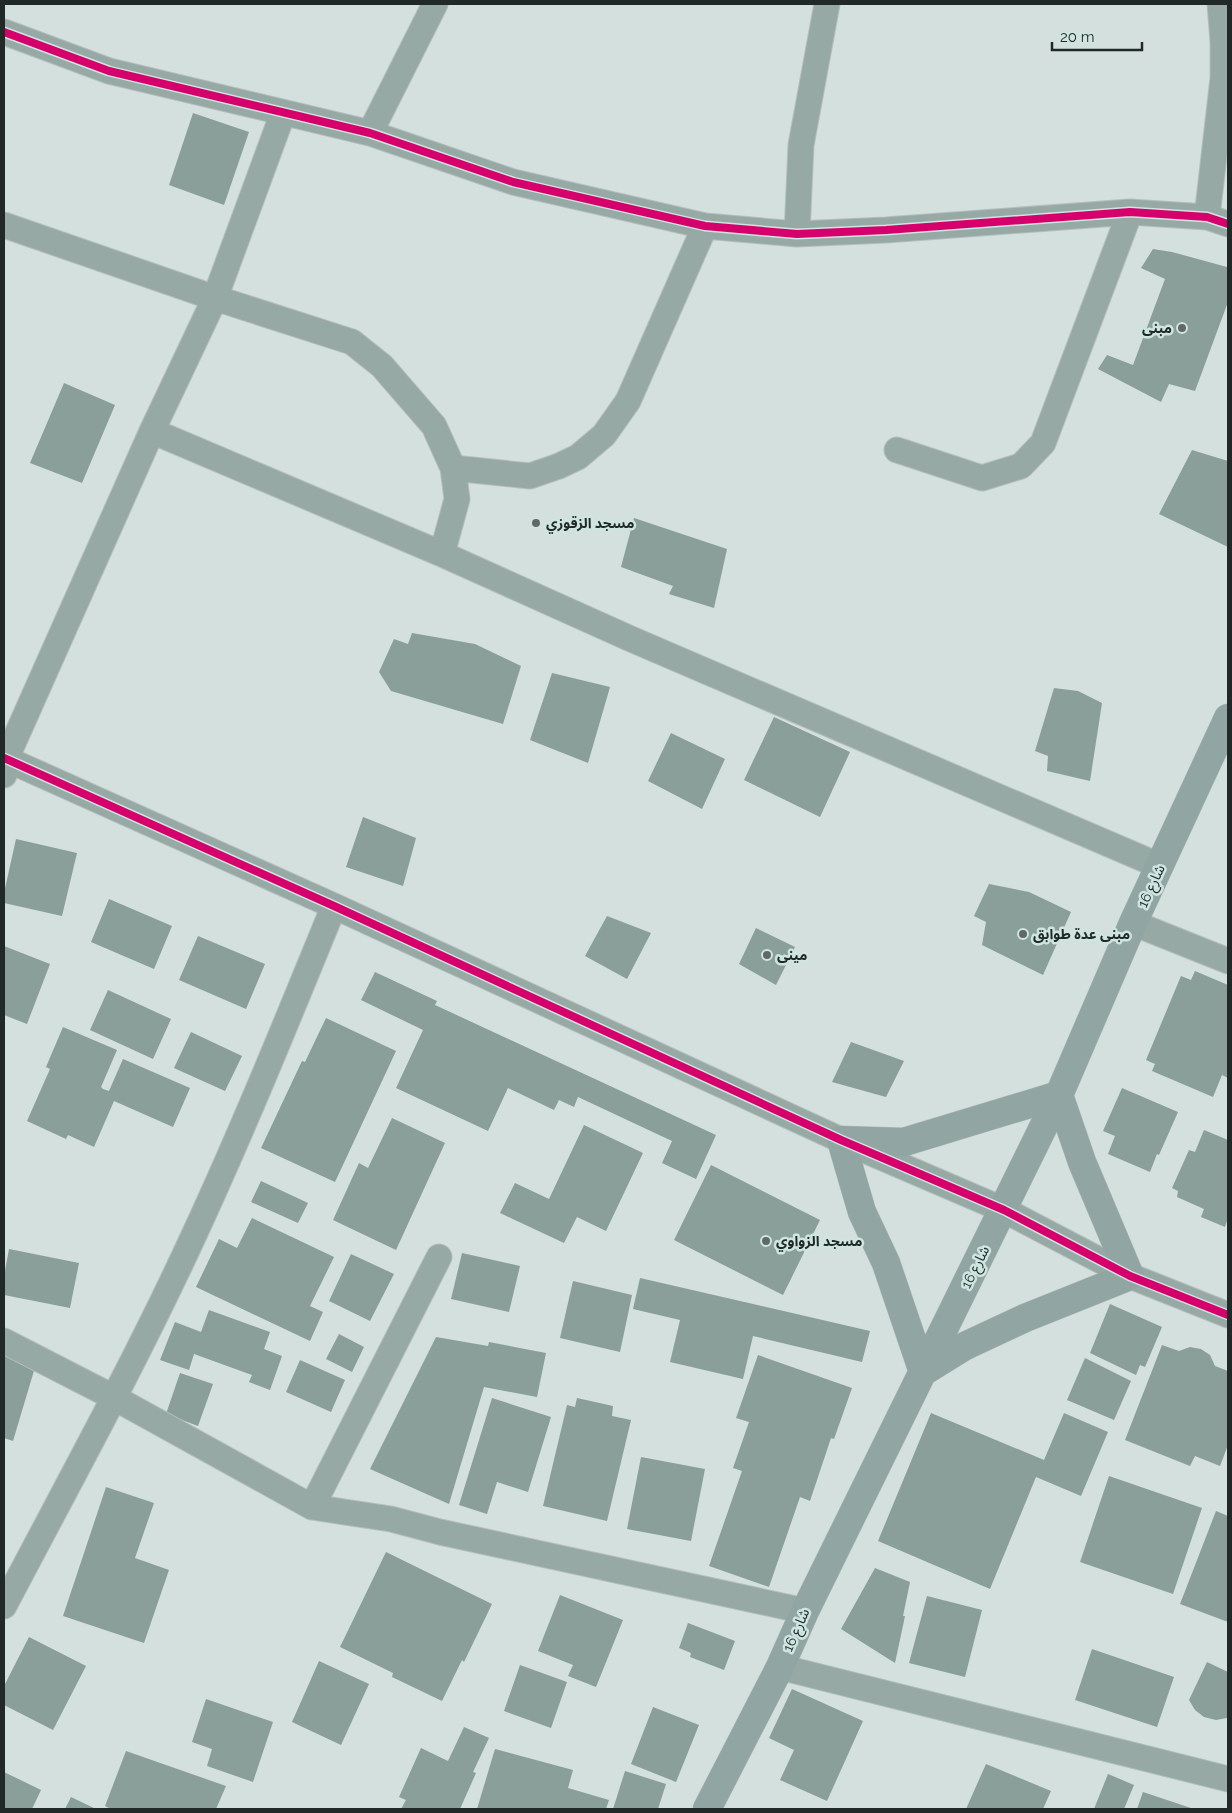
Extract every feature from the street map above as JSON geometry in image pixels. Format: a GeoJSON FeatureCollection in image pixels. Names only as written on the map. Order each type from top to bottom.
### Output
{"type":"FeatureCollection","features":[{"type":"Feature","properties":{"kind":"street"},"geometry":{"type":"LineString","coordinates":[[370,132],[435,4]]}},
{"type":"Feature","properties":{"kind":"street"},"geometry":{"type":"LineString","coordinates":[[797,234],[802,145],[827,4]]}},
{"type":"Feature","properties":{"kind":"street"},"geometry":{"type":"LineString","coordinates":[[4,32],[109,71],[370,132],[513,182],[705,226],[797,234],[896,229],[1130,212],[1218,220],[1223,78],[1220,4]]}},
{"type":"Feature","properties":{"kind":"street"},"geometry":{"type":"LineString","coordinates":[[283,112],[215,298],[152,431],[5,764],[334,906],[841,1140],[1004,1210],[1130,1276],[1228,1315]]}},
{"type":"Feature","properties":{"kind":"street"},"geometry":{"type":"LineString","coordinates":[[896,450],[982,478],[1021,466],[1043,443],[1130,212]]}},
{"type":"Feature","properties":{"kind":"street"},"geometry":{"type":"LineString","coordinates":[[4,225],[215,298],[352,342],[382,366],[434,426],[453,468],[457,499],[442,554]]}},
{"type":"Feature","properties":{"kind":"street"},"geometry":{"type":"LineString","coordinates":[[453,468],[530,476],[578,457],[604,435],[628,401],[705,226]]}},
{"type":"Feature","properties":{"kind":"street"},"geometry":{"type":"LineString","coordinates":[[152,431],[442,554],[631,639],[1160,866]]}},
{"type":"Feature","properties":{"kind":"street","name":"شارع 16"},"geometry":{"type":"LineString","coordinates":[[707,1809],[780,1667],[805,1611],[1060,1095],[1134,923],[1228,718]]}},
{"type":"Feature","properties":{"kind":"street"},"geometry":{"type":"LineString","coordinates":[[4,1606],[113,1397],[198,1227],[268,1068],[334,906]]}},
{"type":"Feature","properties":{"kind":"street"},"geometry":{"type":"LineString","coordinates":[[1134,923],[1228,961]]}},
{"type":"Feature","properties":{"kind":"street"},"geometry":{"type":"LineString","coordinates":[[841,1140],[904,1142],[1060,1095],[1082,1162],[1130,1276]]}},
{"type":"Feature","properties":{"kind":"street"},"geometry":{"type":"LineString","coordinates":[[841,1140],[862,1212],[886,1263],[923,1372],[966,1346],[1025,1318],[1130,1276]]}},
{"type":"Feature","properties":{"kind":"street"},"geometry":{"type":"LineString","coordinates":[[312,1507],[440,1257]]}},
{"type":"Feature","properties":{"kind":"street"},"geometry":{"type":"LineString","coordinates":[[4,1341],[113,1397],[312,1507],[391,1520],[805,1611]]}},
{"type":"Feature","properties":{"kind":"street"},"geometry":{"type":"LineString","coordinates":[[780,1667],[1228,1779]]}},
{"type":"Feature","properties":{"kind":"building"},"geometry":{"type":"Polygon","coordinates":[[[193,113],[249,132],[224,205],[169,185],[193,113]]]}},
{"type":"Feature","properties":{"kind":"building","name":"مبنى"},"geometry":{"type":"Polygon","coordinates":[[[1153,249],[1172,252],[1227,267],[1228,269],[1228,302],[1195,391],[1169,384],[1161,402],[1098,369],[1107,355],[1133,365],[1165,279],[1141,268],[1153,249]]]}},
{"type":"Feature","properties":{"kind":"building"},"geometry":{"type":"Polygon","coordinates":[[[64,383],[115,405],[82,483],[30,463],[64,383]]]}},
{"type":"Feature","properties":{"kind":"building"},"geometry":{"type":"Polygon","coordinates":[[[1192,450],[1228,461],[1228,547],[1159,514],[1192,450]]]}},
{"type":"Feature","properties":{"kind":"building"},"geometry":{"type":"Polygon","coordinates":[[[634,518],[727,549],[714,608],[669,594],[673,586],[621,567],[634,518]]]}},
{"type":"Feature","properties":{"kind":"building"},"geometry":{"type":"Polygon","coordinates":[[[412,633],[475,644],[521,666],[503,724],[391,691],[379,672],[394,639],[408,644],[412,633]]]}},
{"type":"Feature","properties":{"kind":"building"},"geometry":{"type":"Polygon","coordinates":[[[552,673],[610,687],[588,763],[530,740],[552,673]]]}},
{"type":"Feature","properties":{"kind":"building"},"geometry":{"type":"Polygon","coordinates":[[[1054,688],[1078,691],[1102,703],[1090,781],[1047,771],[1048,756],[1035,751],[1054,688]]]}},
{"type":"Feature","properties":{"kind":"building"},"geometry":{"type":"Polygon","coordinates":[[[774,717],[850,752],[820,817],[744,780],[774,717]]]}},
{"type":"Feature","properties":{"kind":"building"},"geometry":{"type":"Polygon","coordinates":[[[671,733],[725,759],[702,809],[648,781],[671,733]]]}},
{"type":"Feature","properties":{"kind":"building"},"geometry":{"type":"Polygon","coordinates":[[[363,817],[416,838],[403,886],[346,867],[363,817]]]}},
{"type":"Feature","properties":{"kind":"building"},"geometry":{"type":"Polygon","coordinates":[[[16,839],[77,853],[62,916],[4,903],[4,893],[16,839]]]}},
{"type":"Feature","properties":{"kind":"building","name":"مبنى عدة طوابق"},"geometry":{"type":"Polygon","coordinates":[[[989,884],[1029,892],[1071,912],[1043,975],[982,945],[986,922],[974,916],[989,884]]]}},
{"type":"Feature","properties":{"kind":"building"},"geometry":{"type":"Polygon","coordinates":[[[109,899],[172,926],[154,969],[91,942],[109,899]]]}},
{"type":"Feature","properties":{"kind":"building"},"geometry":{"type":"Polygon","coordinates":[[[607,916],[651,933],[627,979],[585,956],[607,916]]]}},
{"type":"Feature","properties":{"kind":"building","name":"مينى"},"geometry":{"type":"Polygon","coordinates":[[[756,928],[795,947],[776,985],[739,964],[756,928]]]}},
{"type":"Feature","properties":{"kind":"building"},"geometry":{"type":"Polygon","coordinates":[[[198,936],[265,964],[246,1009],[179,980],[198,936]]]}},
{"type":"Feature","properties":{"kind":"building"},"geometry":{"type":"Polygon","coordinates":[[[4,946],[50,964],[27,1024],[4,1015],[4,946]]]}},
{"type":"Feature","properties":{"kind":"building"},"geometry":{"type":"Polygon","coordinates":[[[1195,971],[1228,985],[1228,1078],[1222,1075],[1213,1097],[1152,1071],[1155,1064],[1146,1060],[1181,976],[1191,980],[1195,971]]]}},
{"type":"Feature","properties":{"kind":"building"},"geometry":{"type":"Polygon","coordinates":[[[375,972],[437,1001],[435,1005],[716,1135],[696,1179],[662,1163],[672,1141],[578,1097],[574,1107],[559,1100],[554,1110],[508,1088],[488,1131],[396,1088],[423,1030],[361,1000],[375,972]]]}},
{"type":"Feature","properties":{"kind":"building"},"geometry":{"type":"Polygon","coordinates":[[[108,990],[171,1019],[153,1059],[90,1030],[108,990]]]}},
{"type":"Feature","properties":{"kind":"building"},"geometry":{"type":"Polygon","coordinates":[[[326,1018],[396,1051],[335,1182],[261,1148],[302,1061],[305,1062],[326,1018]]]}},
{"type":"Feature","properties":{"kind":"building"},"geometry":{"type":"Polygon","coordinates":[[[63,1027],[117,1050],[101,1087],[103,1089],[109,1091],[123,1059],[190,1088],[173,1127],[114,1101],[94,1147],[68,1135],[66,1139],[27,1121],[50,1069],[46,1067],[63,1027]]]}},
{"type":"Feature","properties":{"kind":"building"},"geometry":{"type":"Polygon","coordinates":[[[191,1032],[242,1056],[225,1091],[174,1068],[191,1032]]]}},
{"type":"Feature","properties":{"kind":"building"},"geometry":{"type":"Polygon","coordinates":[[[851,1042],[904,1061],[886,1097],[832,1082],[851,1042]]]}},
{"type":"Feature","properties":{"kind":"building"},"geometry":{"type":"Polygon","coordinates":[[[1122,1088],[1178,1112],[1150,1172],[1108,1154],[1115,1136],[1103,1131],[1122,1088]]]}},
{"type":"Feature","properties":{"kind":"building"},"geometry":{"type":"Polygon","coordinates":[[[392,1118],[445,1143],[396,1250],[333,1220],[359,1163],[368,1168],[392,1118]]]}},
{"type":"Feature","properties":{"kind":"building"},"geometry":{"type":"Polygon","coordinates":[[[584,1125],[643,1153],[606,1231],[577,1217],[564,1243],[500,1213],[515,1183],[549,1199],[584,1125]]]}},
{"type":"Feature","properties":{"kind":"building"},"geometry":{"type":"Polygon","coordinates":[[[1204,1130],[1228,1140],[1228,1218],[1225,1227],[1201,1217],[1204,1209],[1177,1197],[1178,1191],[1172,1188],[1189,1150],[1195,1152],[1204,1130]]]}},
{"type":"Feature","properties":{"kind":"building"},"geometry":{"type":"Polygon","coordinates":[[[711,1165],[820,1220],[783,1295],[674,1240],[711,1165]]]}},
{"type":"Feature","properties":{"kind":"building"},"geometry":{"type":"Polygon","coordinates":[[[261,1181],[308,1203],[298,1223],[251,1202],[261,1181]]]}},
{"type":"Feature","properties":{"kind":"building"},"geometry":{"type":"Polygon","coordinates":[[[252,1218],[334,1257],[310,1306],[323,1312],[310,1341],[196,1287],[219,1239],[237,1248],[252,1218]]]}},
{"type":"Feature","properties":{"kind":"building"},"geometry":{"type":"Polygon","coordinates":[[[9,1249],[79,1263],[70,1308],[4,1295],[4,1276],[9,1249]]]}},
{"type":"Feature","properties":{"kind":"building"},"geometry":{"type":"Polygon","coordinates":[[[462,1253],[520,1266],[509,1312],[451,1299],[462,1253]]]}},
{"type":"Feature","properties":{"kind":"building"},"geometry":{"type":"Polygon","coordinates":[[[351,1254],[394,1274],[370,1321],[329,1301],[351,1254]]]}},
{"type":"Feature","properties":{"kind":"building"},"geometry":{"type":"Polygon","coordinates":[[[640,1278],[870,1331],[862,1362],[753,1336],[743,1379],[670,1362],[680,1320],[633,1309],[640,1278]]]}},
{"type":"Feature","properties":{"kind":"building"},"geometry":{"type":"Polygon","coordinates":[[[573,1281],[632,1295],[620,1352],[560,1338],[573,1281]]]}},
{"type":"Feature","properties":{"kind":"building"},"geometry":{"type":"Polygon","coordinates":[[[1110,1304],[1162,1327],[1145,1367],[1140,1365],[1136,1375],[1090,1353],[1110,1304]]]}},
{"type":"Feature","properties":{"kind":"building"},"geometry":{"type":"Polygon","coordinates":[[[209,1310],[270,1332],[264,1349],[282,1356],[270,1390],[249,1382],[252,1375],[194,1354],[189,1370],[160,1360],[175,1322],[201,1332],[209,1310]]]}},
{"type":"Feature","properties":{"kind":"building"},"geometry":{"type":"Polygon","coordinates":[[[339,1334],[364,1347],[352,1372],[326,1359],[339,1334]]]}},
{"type":"Feature","properties":{"kind":"building"},"geometry":{"type":"Polygon","coordinates":[[[436,1337],[488,1346],[489,1342],[546,1353],[537,1397],[484,1387],[449,1504],[370,1469],[436,1337]]]}},
{"type":"Feature","properties":{"kind":"building"},"geometry":{"type":"Polygon","coordinates":[[[1162,1345],[1179,1351],[1190,1347],[1201,1349],[1210,1355],[1215,1366],[1228,1371],[1228,1445],[1220,1466],[1195,1456],[1190,1466],[1125,1440],[1162,1345]]]}},
{"type":"Feature","properties":{"kind":"building"},"geometry":{"type":"Polygon","coordinates":[[[4,1355],[36,1364],[13,1441],[4,1438],[4,1355]]]}},
{"type":"Feature","properties":{"kind":"building"},"geometry":{"type":"Polygon","coordinates":[[[758,1355],[852,1388],[834,1439],[831,1438],[810,1501],[800,1497],[769,1587],[709,1566],[742,1471],[733,1468],[749,1422],[736,1418],[758,1355]]]}},
{"type":"Feature","properties":{"kind":"building"},"geometry":{"type":"Polygon","coordinates":[[[1085,1358],[1131,1381],[1114,1420],[1067,1400],[1085,1358]]]}},
{"type":"Feature","properties":{"kind":"building"},"geometry":{"type":"Polygon","coordinates":[[[300,1360],[345,1380],[331,1412],[286,1392],[300,1360]]]}},
{"type":"Feature","properties":{"kind":"building"},"geometry":{"type":"Polygon","coordinates":[[[180,1373],[213,1384],[198,1426],[166,1414],[180,1373]]]}},
{"type":"Feature","properties":{"kind":"building"},"geometry":{"type":"Polygon","coordinates":[[[492,1398],[551,1417],[528,1492],[497,1482],[487,1514],[459,1505],[492,1398]]]}},
{"type":"Feature","properties":{"kind":"building"},"geometry":{"type":"Polygon","coordinates":[[[577,1398],[613,1406],[612,1416],[631,1420],[607,1521],[543,1506],[567,1405],[575,1407],[577,1398]]]}},
{"type":"Feature","properties":{"kind":"building"},"geometry":{"type":"Polygon","coordinates":[[[931,1413],[1044,1460],[1064,1413],[1108,1432],[1081,1496],[1036,1477],[990,1589],[878,1541],[931,1413]]]}},
{"type":"Feature","properties":{"kind":"building"},"geometry":{"type":"Polygon","coordinates":[[[641,1457],[705,1469],[691,1541],[627,1529],[641,1457]]]}},
{"type":"Feature","properties":{"kind":"building"},"geometry":{"type":"Polygon","coordinates":[[[1109,1476],[1202,1508],[1173,1594],[1080,1562],[1109,1476]]]}},
{"type":"Feature","properties":{"kind":"building"},"geometry":{"type":"Polygon","coordinates":[[[106,1487],[154,1503],[135,1558],[169,1570],[144,1643],[63,1616],[106,1487]]]}},
{"type":"Feature","properties":{"kind":"building"},"geometry":{"type":"Polygon","coordinates":[[[1216,1511],[1228,1516],[1228,1622],[1180,1604],[1216,1511]]]}},
{"type":"Feature","properties":{"kind":"building"},"geometry":{"type":"Polygon","coordinates":[[[386,1552],[492,1604],[464,1662],[462,1660],[442,1701],[392,1677],[393,1673],[340,1647],[386,1552]]]}},
{"type":"Feature","properties":{"kind":"building"},"geometry":{"type":"Polygon","coordinates":[[[875,1568],[910,1582],[895,1663],[841,1629],[875,1568]]]}},
{"type":"Feature","properties":{"kind":"building"},"geometry":{"type":"Polygon","coordinates":[[[560,1595],[623,1620],[596,1687],[568,1676],[573,1665],[538,1651],[560,1595]]]}},
{"type":"Feature","properties":{"kind":"building"},"geometry":{"type":"Polygon","coordinates":[[[927,1596],[982,1610],[965,1677],[909,1663],[927,1596]]]}},
{"type":"Feature","properties":{"kind":"building"},"geometry":{"type":"Polygon","coordinates":[[[688,1623],[735,1641],[724,1670],[690,1657],[691,1653],[679,1648],[688,1623]]]}},
{"type":"Feature","properties":{"kind":"building"},"geometry":{"type":"Polygon","coordinates":[[[29,1637],[86,1666],[53,1730],[4,1705],[4,1686],[29,1637]]]}},
{"type":"Feature","properties":{"kind":"building"},"geometry":{"type":"Polygon","coordinates":[[[1092,1649],[1174,1677],[1157,1727],[1075,1700],[1092,1649]]]}},
{"type":"Feature","properties":{"kind":"building"},"geometry":{"type":"Polygon","coordinates":[[[319,1661],[369,1684],[341,1745],[292,1722],[319,1661]]]}},
{"type":"Feature","properties":{"kind":"building"},"geometry":{"type":"Polygon","coordinates":[[[1207,1662],[1228,1672],[1227,1718],[1216,1720],[1204,1717],[1195,1710],[1189,1700],[1207,1662]]]}},
{"type":"Feature","properties":{"kind":"building"},"geometry":{"type":"Polygon","coordinates":[[[520,1665],[567,1682],[551,1728],[504,1711],[520,1665]]]}},
{"type":"Feature","properties":{"kind":"building"},"geometry":{"type":"Polygon","coordinates":[[[792,1689],[863,1721],[827,1801],[780,1780],[794,1750],[769,1738],[792,1689]]]}},
{"type":"Feature","properties":{"kind":"building"},"geometry":{"type":"Polygon","coordinates":[[[206,1699],[273,1722],[253,1782],[207,1766],[212,1749],[192,1742],[206,1699]]]}},
{"type":"Feature","properties":{"kind":"building"},"geometry":{"type":"Polygon","coordinates":[[[653,1707],[699,1725],[676,1782],[631,1764],[653,1707]]]}},
{"type":"Feature","properties":{"kind":"building"},"geometry":{"type":"Polygon","coordinates":[[[464,1727],[489,1738],[473,1772],[476,1773],[460,1809],[401,1809],[406,1800],[399,1797],[421,1748],[448,1761],[464,1727]]]}},
{"type":"Feature","properties":{"kind":"building"},"geometry":{"type":"Polygon","coordinates":[[[495,1749],[573,1770],[568,1788],[609,1800],[606,1809],[477,1809],[495,1749]]]}},
{"type":"Feature","properties":{"kind":"building"},"geometry":{"type":"Polygon","coordinates":[[[126,1751],[226,1786],[216,1809],[111,1809],[105,1806],[126,1751]]]}},
{"type":"Feature","properties":{"kind":"building"},"geometry":{"type":"Polygon","coordinates":[[[986,1764],[1051,1791],[1043,1809],[966,1809],[986,1764]]]}},
{"type":"Feature","properties":{"kind":"building"},"geometry":{"type":"Polygon","coordinates":[[[625,1771],[666,1784],[658,1809],[613,1809],[625,1771]]]}},
{"type":"Feature","properties":{"kind":"building"},"geometry":{"type":"Polygon","coordinates":[[[4,1772],[41,1790],[32,1809],[4,1809],[4,1772]]]}},
{"type":"Feature","properties":{"kind":"building"},"geometry":{"type":"Polygon","coordinates":[[[1108,1774],[1134,1785],[1124,1809],[1094,1809],[1108,1774]]]}},
{"type":"Feature","properties":{"kind":"building"},"geometry":{"type":"Polygon","coordinates":[[[1143,1792],[1194,1809],[1137,1809],[1143,1792]]]}},
{"type":"Feature","properties":{"kind":"building"},"geometry":{"type":"Polygon","coordinates":[[[71,1797],[96,1809],[65,1809],[71,1797]]]}},
{"type":"Feature","properties":{"kind":"cycle path"},"geometry":{"type":"LineString","coordinates":[[4,32],[109,71],[370,133],[513,182],[705,226],[797,234],[886,230],[1130,212],[1207,217],[1228,224]]}},
{"type":"Feature","properties":{"kind":"cycle path"},"geometry":{"type":"LineString","coordinates":[[4,758],[334,906],[841,1140],[1004,1210],[1130,1276],[1228,1315]]}},
{"type":"Feature","properties":{"kind":"place","name":"مبنى"},"geometry":{"type":"Point","coordinates":[1182,328]}},
{"type":"Feature","properties":{"kind":"place","name":"مسجد الزقوزي"},"geometry":{"type":"Point","coordinates":[536,523]}},
{"type":"Feature","properties":{"kind":"place","name":"مبنى عدة طوابق"},"geometry":{"type":"Point","coordinates":[1023,934]}},
{"type":"Feature","properties":{"kind":"place","name":"مينى"},"geometry":{"type":"Point","coordinates":[767,955]}},
{"type":"Feature","properties":{"kind":"place","name":"مسجد الزواوي"},"geometry":{"type":"Point","coordinates":[766,1241]}}]}
